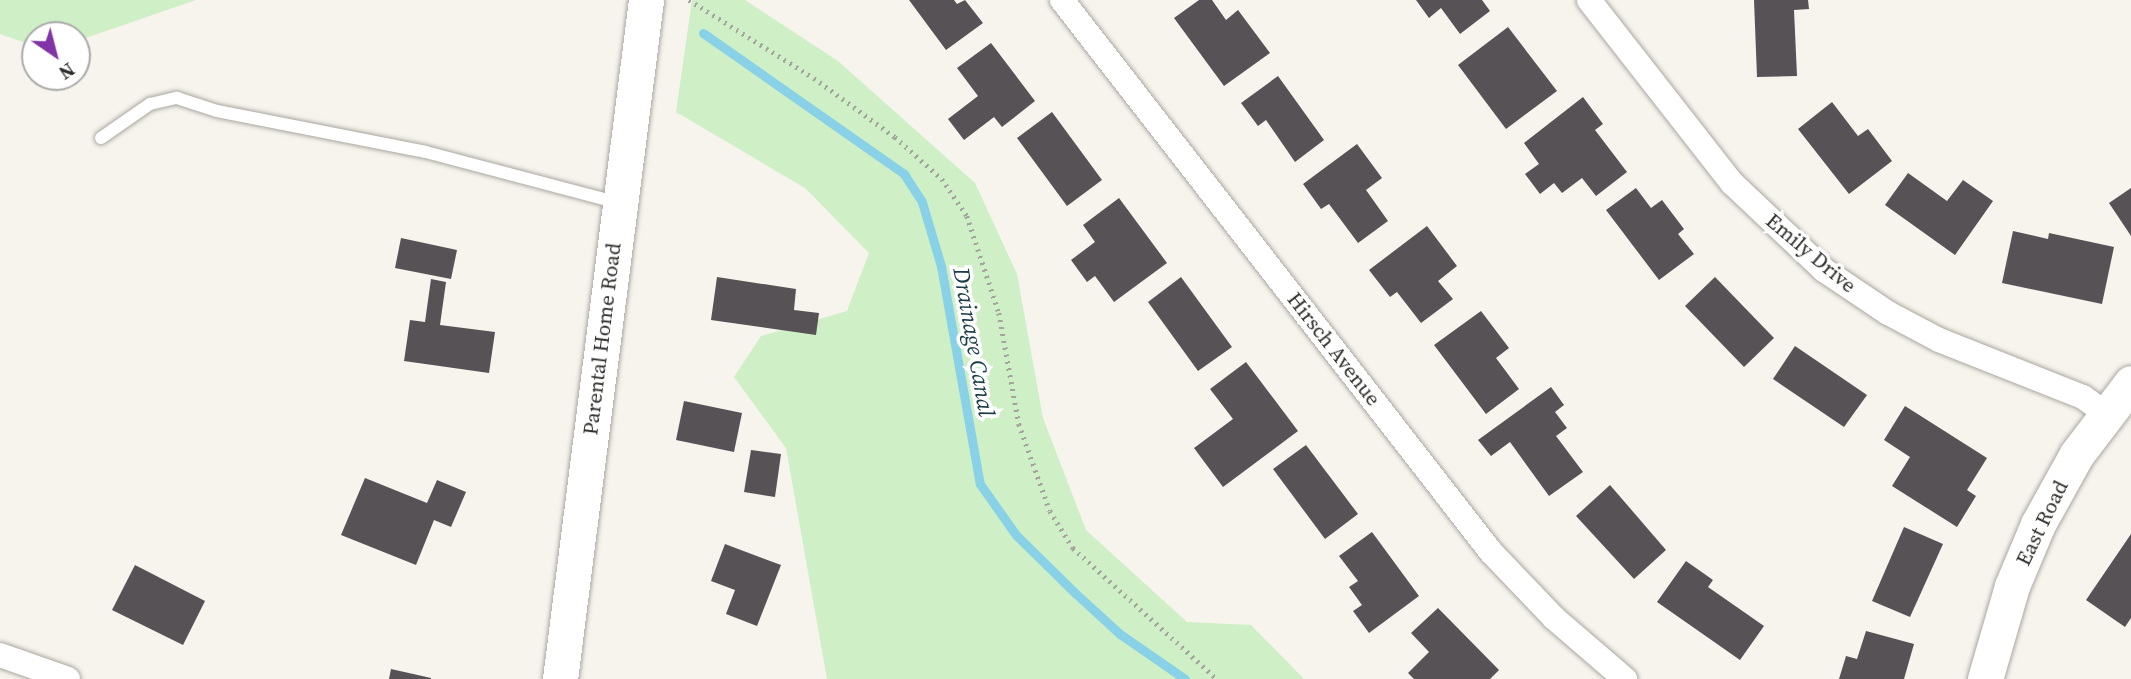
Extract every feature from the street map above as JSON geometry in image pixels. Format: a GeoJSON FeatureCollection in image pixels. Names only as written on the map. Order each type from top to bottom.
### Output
{"type":"FeatureCollection","features":[{"type":"Feature","properties":{"kind":"street","name":"Parental Home Road"},"geometry":{"type":"LineString","coordinates":[[560,679],[646,0]]}},
{"type":"Feature","properties":{"kind":"street","name":"Hirsch Avenue"},"geometry":{"type":"LineString","coordinates":[[1062,0],[1491,552],[1554,618],[1625,679]]}},
{"type":"Feature","properties":{"kind":"street","name":"Emily Drive"},"geometry":{"type":"LineString","coordinates":[[1589,0],[1732,183],[1824,270],[1888,313],[1939,340],[2072,393],[2105,414]]}},
{"type":"Feature","properties":{"kind":"street","name":"East Road"},"geometry":{"type":"LineString","coordinates":[[1985,679],[2012,586],[2038,524],[2105,414],[2131,383]]}},
{"type":"Feature","properties":{"kind":"street"},"geometry":{"type":"LineString","coordinates":[[0,656],[68,679]]}},
{"type":"Feature","properties":{"kind":"lane"},"geometry":{"type":"LineString","coordinates":[[101,138],[149,104],[177,98],[217,111],[426,152],[619,204]]}},
{"type":"Feature","properties":{"kind":"path"},"geometry":{"type":"LineString","coordinates":[[689,0],[814,78],[895,137],[942,179],[967,216],[999,313],[1020,424],[1050,511],[1073,548],[1217,679]]}},
{"type":"Feature","properties":{"kind":"green space"},"geometry":{"type":"Polygon","coordinates":[[[0,0],[196,0],[91,36],[91,21],[21,21],[21,41],[0,34],[0,0]]]}},
{"type":"Feature","properties":{"kind":"green space"},"geometry":{"type":"Polygon","coordinates":[[[692,0],[745,0],[838,61],[975,183],[1017,274],[1043,418],[1086,530],[1187,622],[1251,625],[1304,679],[827,679],[786,448],[734,377],[761,336],[847,311],[869,253],[805,188],[676,112],[692,0]]]}},
{"type":"Feature","properties":{"kind":"building"},"geometry":{"type":"Polygon","coordinates":[[[909,0],[954,0],[957,4],[965,0],[983,23],[946,50],[909,0]]]}},
{"type":"Feature","properties":{"kind":"building"},"geometry":{"type":"Polygon","coordinates":[[[1199,0],[1212,0],[1226,20],[1238,10],[1270,53],[1224,86],[1174,18],[1199,0]]]}},
{"type":"Feature","properties":{"kind":"building"},"geometry":{"type":"Polygon","coordinates":[[[1416,0],[1482,0],[1490,11],[1460,34],[1441,8],[1429,18],[1416,0]]]}},
{"type":"Feature","properties":{"kind":"building"},"geometry":{"type":"Polygon","coordinates":[[[1754,0],[1808,0],[1809,9],[1794,10],[1797,76],[1757,77],[1754,0]]]}},
{"type":"Feature","properties":{"kind":"building"},"geometry":{"type":"Polygon","coordinates":[[[1508,27],[1557,91],[1506,129],[1458,65],[1508,27]]]}},
{"type":"Feature","properties":{"kind":"building"},"geometry":{"type":"Polygon","coordinates":[[[991,43],[1035,101],[1002,127],[994,117],[964,140],[948,119],[978,96],[957,68],[991,43]]]}},
{"type":"Feature","properties":{"kind":"building"},"geometry":{"type":"Polygon","coordinates":[[[1278,76],[1324,140],[1295,162],[1266,120],[1258,126],[1241,103],[1278,76]]]}},
{"type":"Feature","properties":{"kind":"building"},"geometry":{"type":"Polygon","coordinates":[[[1583,97],[1603,124],[1595,130],[1627,172],[1596,196],[1582,178],[1562,193],[1554,183],[1540,194],[1525,174],[1539,164],[1524,143],[1583,97]]]}},
{"type":"Feature","properties":{"kind":"building"},"geometry":{"type":"Polygon","coordinates":[[[1832,102],[1858,136],[1868,129],[1892,161],[1849,194],[1798,129],[1832,102]]]}},
{"type":"Feature","properties":{"kind":"building"},"geometry":{"type":"Polygon","coordinates":[[[1052,112],[1102,180],[1067,206],[1017,138],[1052,112]]]}},
{"type":"Feature","properties":{"kind":"building"},"geometry":{"type":"Polygon","coordinates":[[[1357,144],[1382,178],[1366,190],[1388,221],[1358,243],[1329,204],[1321,209],[1303,184],[1357,144]]]}},
{"type":"Feature","properties":{"kind":"building"},"geometry":{"type":"Polygon","coordinates":[[[1908,173],[1947,201],[1963,180],[1993,201],[1955,255],[1885,205],[1908,173]]]}},
{"type":"Feature","properties":{"kind":"building"},"geometry":{"type":"Polygon","coordinates":[[[1636,188],[1651,208],[1662,200],[1684,229],[1678,234],[1694,254],[1659,280],[1606,210],[1636,188]]]}},
{"type":"Feature","properties":{"kind":"building"},"geometry":{"type":"Polygon","coordinates":[[[2131,188],[2131,236],[2109,203],[2131,188]]]}},
{"type":"Feature","properties":{"kind":"building"},"geometry":{"type":"Polygon","coordinates":[[[1119,198],[1167,263],[1114,302],[1095,276],[1087,282],[1071,260],[1095,242],[1083,225],[1119,198]]]}},
{"type":"Feature","properties":{"kind":"building"},"geometry":{"type":"Polygon","coordinates":[[[1427,226],[1457,266],[1438,281],[1453,299],[1421,323],[1397,292],[1390,297],[1369,270],[1427,226]]]}},
{"type":"Feature","properties":{"kind":"building"},"geometry":{"type":"Polygon","coordinates":[[[2013,231],[2048,239],[2049,233],[2114,247],[2102,304],[2002,283],[2013,231]]]}},
{"type":"Feature","properties":{"kind":"building"},"geometry":{"type":"Polygon","coordinates":[[[401,238],[457,250],[451,279],[395,268],[401,238]]]}},
{"type":"Feature","properties":{"kind":"building"},"geometry":{"type":"Polygon","coordinates":[[[717,277],[796,289],[794,310],[819,313],[816,335],[711,320],[717,277]]]}},
{"type":"Feature","properties":{"kind":"building"},"geometry":{"type":"Polygon","coordinates":[[[1181,277],[1232,347],[1198,371],[1148,302],[1181,277]]]}},
{"type":"Feature","properties":{"kind":"building"},"geometry":{"type":"Polygon","coordinates":[[[1715,277],[1774,338],[1744,367],[1685,306],[1715,277]]]}},
{"type":"Feature","properties":{"kind":"building"},"geometry":{"type":"Polygon","coordinates":[[[431,279],[446,282],[440,325],[495,332],[489,373],[404,361],[410,320],[425,322],[431,279]]]}},
{"type":"Feature","properties":{"kind":"building"},"geometry":{"type":"Polygon","coordinates":[[[1481,311],[1509,348],[1496,358],[1519,389],[1486,414],[1434,345],[1481,311]]]}},
{"type":"Feature","properties":{"kind":"building"},"geometry":{"type":"Polygon","coordinates":[[[1795,346],[1867,395],[1844,427],[1773,379],[1795,346]]]}},
{"type":"Feature","properties":{"kind":"building"},"geometry":{"type":"Polygon","coordinates":[[[1246,362],[1298,431],[1223,487],[1194,448],[1233,419],[1210,389],[1246,362]]]}},
{"type":"Feature","properties":{"kind":"building"},"geometry":{"type":"Polygon","coordinates":[[[1551,387],[1564,405],[1555,412],[1567,428],[1556,436],[1583,472],[1549,496],[1510,442],[1491,456],[1478,440],[1551,387]]]}},
{"type":"Feature","properties":{"kind":"building"},"geometry":{"type":"Polygon","coordinates":[[[684,401],[742,413],[734,452],[676,440],[684,401]]]}},
{"type":"Feature","properties":{"kind":"building"},"geometry":{"type":"Polygon","coordinates":[[[1905,406],[1987,458],[1967,490],[1976,496],[1957,527],[1892,486],[1910,457],[1884,440],[1905,406]]]}},
{"type":"Feature","properties":{"kind":"building"},"geometry":{"type":"Polygon","coordinates":[[[1306,445],[1358,514],[1325,539],[1273,469],[1306,445]]]}},
{"type":"Feature","properties":{"kind":"building"},"geometry":{"type":"Polygon","coordinates":[[[751,450],[781,454],[775,497],[744,492],[751,450]]]}},
{"type":"Feature","properties":{"kind":"building"},"geometry":{"type":"Polygon","coordinates":[[[365,478],[427,503],[437,480],[466,492],[451,527],[434,520],[416,565],[341,535],[365,478]]]}},
{"type":"Feature","properties":{"kind":"building"},"geometry":{"type":"Polygon","coordinates":[[[1610,485],[1666,550],[1634,579],[1576,516],[1610,485]]]}},
{"type":"Feature","properties":{"kind":"building"},"geometry":{"type":"Polygon","coordinates":[[[1904,527],[1943,544],[1910,617],[1872,601],[1904,527]]]}},
{"type":"Feature","properties":{"kind":"building"},"geometry":{"type":"Polygon","coordinates":[[[1372,532],[1419,596],[1369,633],[1353,611],[1362,605],[1349,587],[1358,581],[1339,556],[1372,532]]]}},
{"type":"Feature","properties":{"kind":"building"},"geometry":{"type":"Polygon","coordinates":[[[2131,534],[2131,618],[2125,627],[2086,600],[2131,534]]]}},
{"type":"Feature","properties":{"kind":"building"},"geometry":{"type":"Polygon","coordinates":[[[725,544],[781,565],[757,626],[726,614],[735,590],[711,581],[725,544]]]}},
{"type":"Feature","properties":{"kind":"building"},"geometry":{"type":"Polygon","coordinates":[[[1686,561],[1713,580],[1708,587],[1764,626],[1740,660],[1657,602],[1686,561]]]}},
{"type":"Feature","properties":{"kind":"building"},"geometry":{"type":"Polygon","coordinates":[[[135,565],[205,601],[183,645],[112,610],[135,565]]]}},
{"type":"Feature","properties":{"kind":"building"},"geometry":{"type":"Polygon","coordinates":[[[1438,608],[1499,670],[1490,679],[1414,679],[1408,673],[1429,652],[1411,633],[1438,608]]]}},
{"type":"Feature","properties":{"kind":"building"},"geometry":{"type":"Polygon","coordinates":[[[1866,631],[1914,644],[1904,679],[1839,679],[1846,656],[1857,659],[1866,631]]]}},
{"type":"Feature","properties":{"kind":"building"},"geometry":{"type":"Polygon","coordinates":[[[391,669],[431,678],[431,679],[389,679],[391,669]]]}},
{"type":"Feature","properties":{"kind":"waterway","name":"Drainage Canal"},"geometry":{"type":"LineString","coordinates":[[703,33],[904,174],[922,202],[941,266],[980,484],[1016,535],[1074,592],[1120,634],[1185,679]]}}]}
